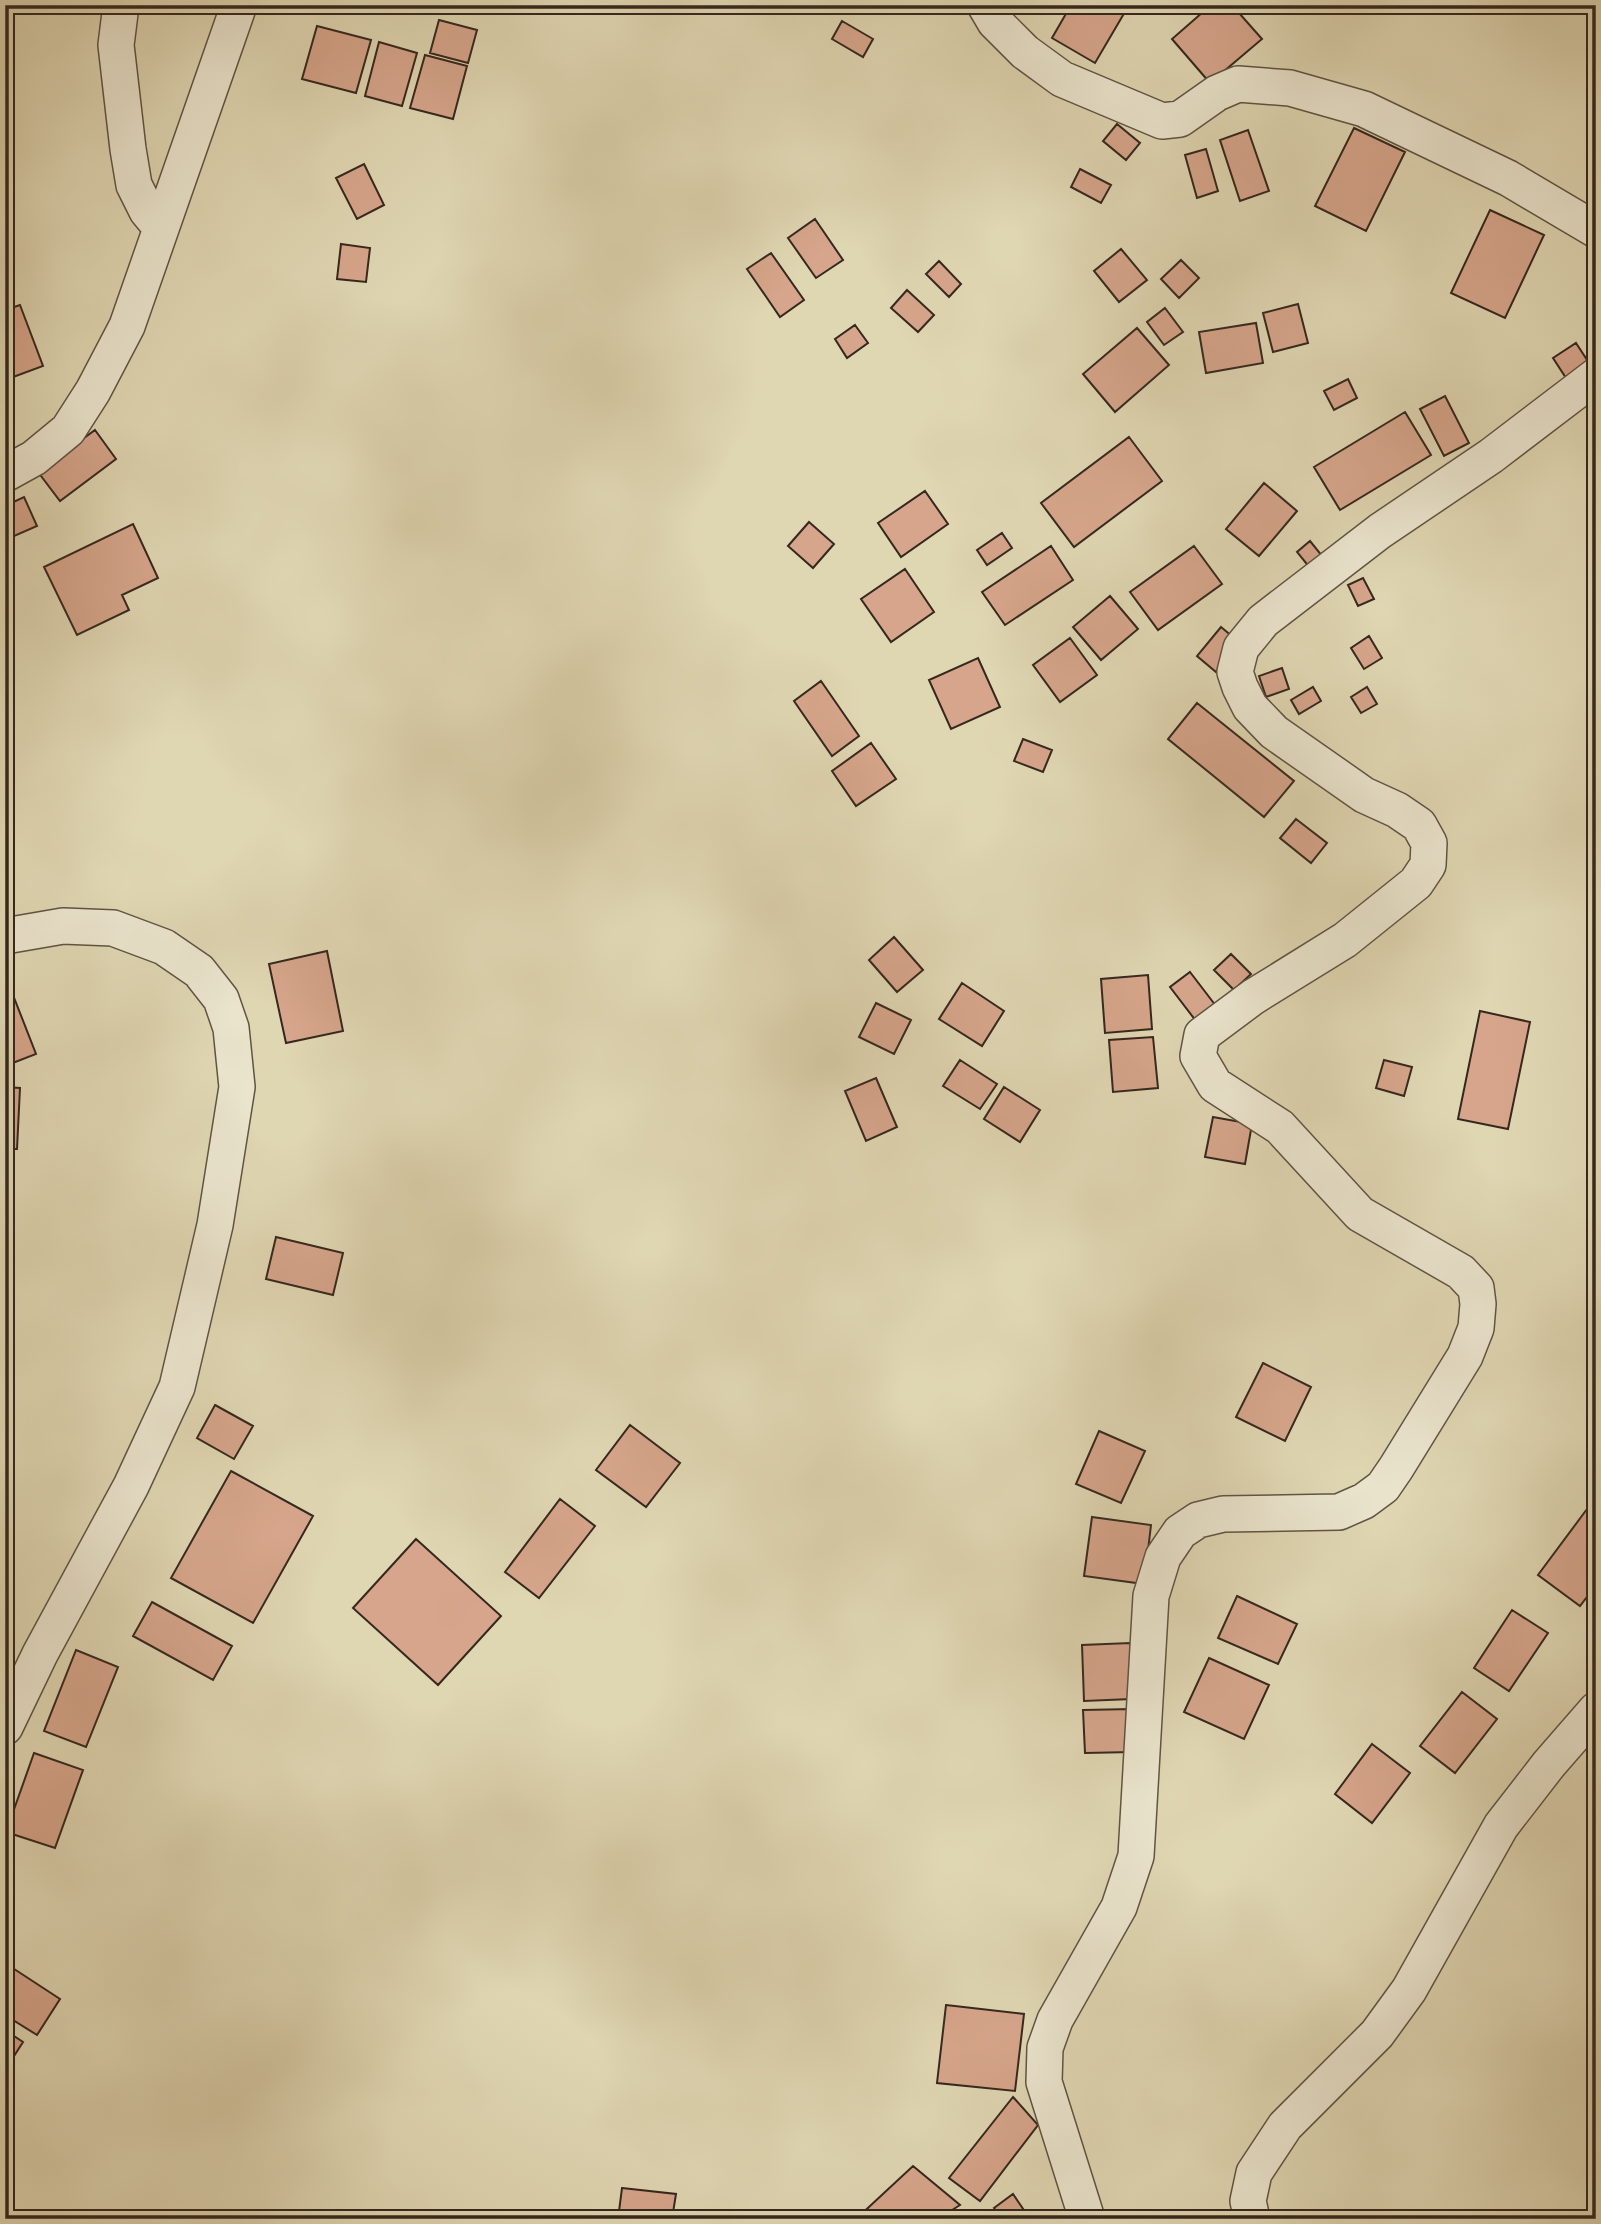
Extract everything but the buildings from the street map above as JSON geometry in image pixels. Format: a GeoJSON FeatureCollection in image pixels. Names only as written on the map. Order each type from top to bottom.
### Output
{"type":"FeatureCollection","features":[{"type":"Feature","properties":{"kind":"street"},"geometry":{"type":"LineString","coordinates":[[121,5],[116,45],[134,185],[161,228]]}},
{"type":"Feature","properties":{"kind":"street"},"geometry":{"type":"LineString","coordinates":[[5,474],[34,458],[68,430],[93,391],[127,326],[239,5]]}},
{"type":"Feature","properties":{"kind":"street"},"geometry":{"type":"LineString","coordinates":[[985,5],[995,22],[1025,52],[1062,79],[1162,121],[1180,119],[1217,93],[1238,84],[1290,88],[1364,109],[1508,178],[1596,230]]}},
{"type":"Feature","properties":{"kind":"street"},"geometry":{"type":"LineString","coordinates":[[1087,2219],[1044,2081],[1045,2049],[1055,2020],[1119,1907],[1136,1856],[1151,1596],[1163,1557],[1180,1532],[1198,1520],[1223,1514],[1339,1512],[1364,1501],[1383,1487],[1396,1468],[1465,1356],[1476,1328],[1476,1288],[1461,1272],[1360,1214],[1280,1127],[1215,1085],[1198,1056],[1202,1035],[1253,997],[1345,940],[1416,883],[1429,865],[1429,843],[1419,825],[1397,810],[1364,795],[1273,732],[1250,707],[1236,672],[1241,648],[1262,621],[1380,531],[1492,456],[1596,376]]}},
{"type":"Feature","properties":{"kind":"street"},"geometry":{"type":"LineString","coordinates":[[5,936],[63,926],[113,928],[164,947],[199,971],[221,999],[231,1028],[237,1087],[215,1225],[177,1387],[131,1486],[40,1654],[5,1727]]}},
{"type":"Feature","properties":{"kind":"street"},"geometry":{"type":"LineString","coordinates":[[1252,2219],[1248,2201],[1254,2173],[1285,2126],[1377,2034],[1409,1990],[1501,1826],[1549,1764],[1596,1710]]}}]}
